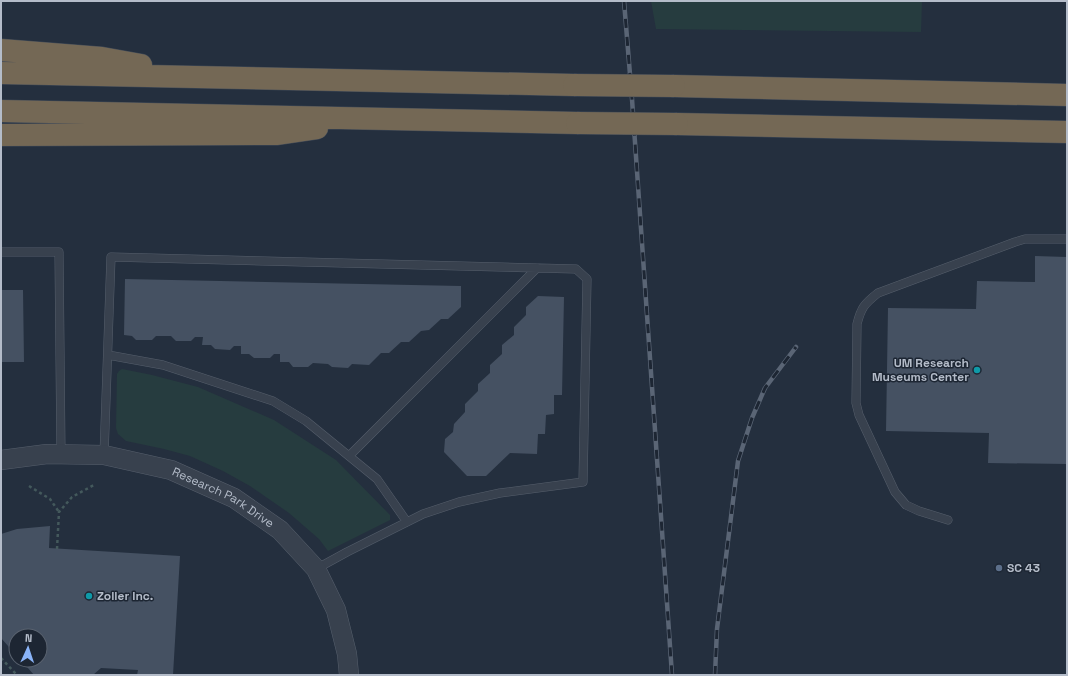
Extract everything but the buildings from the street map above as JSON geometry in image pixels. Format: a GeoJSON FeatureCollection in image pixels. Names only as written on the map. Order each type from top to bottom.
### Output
{"type":"FeatureCollection","features":[{"type":"Feature","properties":{"kind":"highway"},"geometry":{"type":"LineString","coordinates":[[1,50],[102,58],[211,78]]}},
{"type":"Feature","properties":{"kind":"highway"},"geometry":{"type":"LineString","coordinates":[[1,73],[1067,95]]}},
{"type":"Feature","properties":{"kind":"highway"},"geometry":{"type":"LineString","coordinates":[[1,111],[1067,132]]}},
{"type":"Feature","properties":{"kind":"highway"},"geometry":{"type":"LineString","coordinates":[[1,135],[276,134],[378,119]]}},
{"type":"Feature","properties":{"kind":"street","name":"Research Park Drive"},"geometry":{"type":"LineString","coordinates":[[1,460],[47,454],[104,455],[171,470],[234,498],[280,530],[316,569],[336,610],[347,654],[349,675]]}},
{"type":"Feature","properties":{"kind":"lane"},"geometry":{"type":"LineString","coordinates":[[948,520],[919,511],[906,505],[895,492],[859,416],[856,403],[857,324],[860,312],[867,302],[878,293],[1015,242],[1025,239],[1067,239]]}},
{"type":"Feature","properties":{"kind":"lane"},"geometry":{"type":"LineString","coordinates":[[1,252],[59,252],[61,455]]}},
{"type":"Feature","properties":{"kind":"lane"},"geometry":{"type":"LineString","coordinates":[[104,455],[111,257],[576,269],[587,279],[583,482],[500,493],[459,502],[423,514],[316,569]]}},
{"type":"Feature","properties":{"kind":"lane"},"geometry":{"type":"LineString","coordinates":[[349,456],[537,268]]}},
{"type":"Feature","properties":{"kind":"lane"},"geometry":{"type":"LineString","coordinates":[[108,355],[163,365],[273,401],[306,421],[376,479],[407,522]]}},
{"type":"Feature","properties":{"kind":"path"},"geometry":{"type":"LineString","coordinates":[[59,512],[72,497],[94,485]]}},
{"type":"Feature","properties":{"kind":"path"},"geometry":{"type":"LineString","coordinates":[[29,486],[50,499],[59,512],[57,549]]}},
{"type":"Feature","properties":{"kind":"path"},"geometry":{"type":"LineString","coordinates":[[1,658],[17,675]]}},
{"type":"Feature","properties":{"kind":"green space"},"geometry":{"type":"Polygon","coordinates":[[[651,1],[922,1],[921,32],[656,29],[651,1]]]}},
{"type":"Feature","properties":{"kind":"green space"},"geometry":{"type":"Polygon","coordinates":[[[122,369],[198,387],[274,420],[336,460],[390,515],[390,520],[328,551],[319,539],[289,513],[250,486],[223,471],[190,456],[126,441],[118,434],[116,428],[117,374],[122,369]]]}},
{"type":"Feature","properties":{"kind":"railway"},"geometry":{"type":"LineString","coordinates":[[624,1],[672,675]]}},
{"type":"Feature","properties":{"kind":"railway"},"geometry":{"type":"LineString","coordinates":[[715,675],[717,629],[738,461],[752,418],[765,388],[796,347]]}},
{"type":"Feature","properties":{"kind":"place","name":"UM Research Museums Center"},"geometry":{"type":"Point","coordinates":[977,370]}},
{"type":"Feature","properties":{"kind":"place","name":"SC 43"},"geometry":{"type":"Point","coordinates":[999,568]}},
{"type":"Feature","properties":{"kind":"place","name":"Zoller Inc."},"geometry":{"type":"Point","coordinates":[89,596]}}]}
